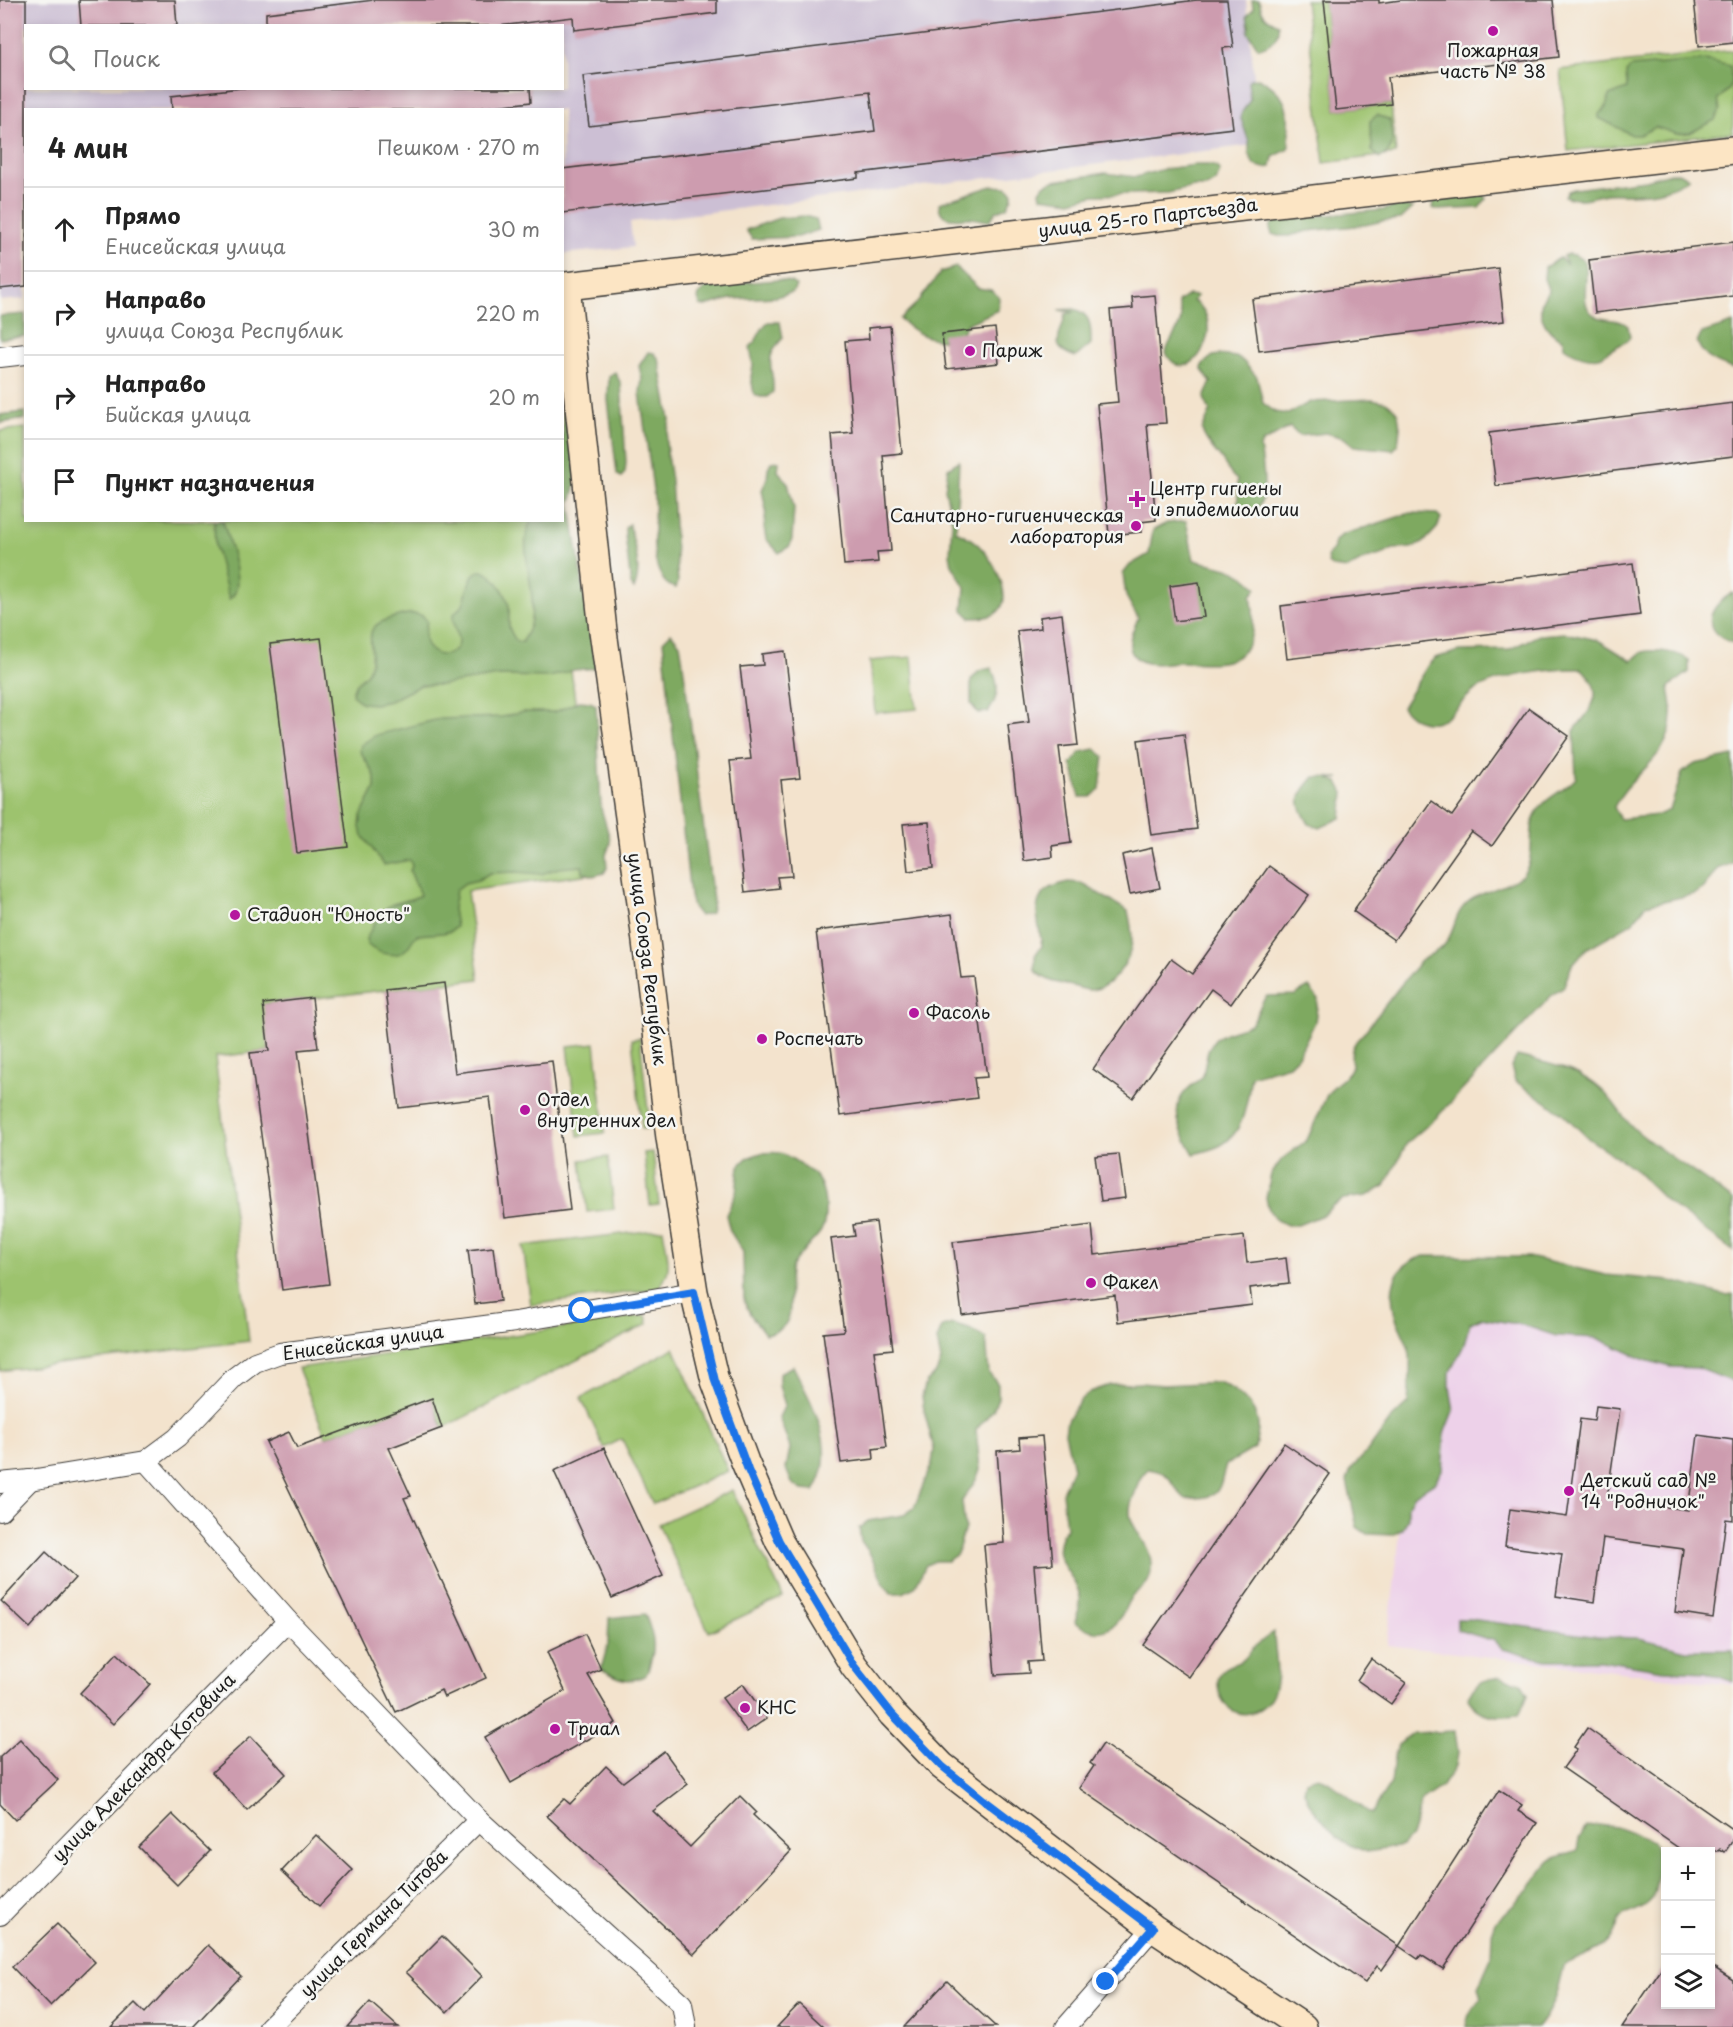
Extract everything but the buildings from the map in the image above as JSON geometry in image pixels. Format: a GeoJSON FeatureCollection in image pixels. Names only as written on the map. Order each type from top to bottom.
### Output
{"type":"FeatureCollection","features":[{"type":"Feature","properties":{"kind":"street","name":"улица 25-го Партсъезда"},"geometry":{"type":"LineString","coordinates":[[564,286],[1733,150]]}},
{"type":"Feature","properties":{"kind":"street","name":"улица Союза Республик"},"geometry":{"type":"LineString","coordinates":[[564,286],[603,631],[642,906],[669,1126],[694,1292],[715,1381],[748,1470],[779,1541],[854,1666],[892,1714],[942,1766],[1153,1928],[1303,2027]]}},
{"type":"Feature","properties":{"kind":"street"},"geometry":{"type":"LineString","coordinates":[[0,357],[24,354]]}},
{"type":"Feature","properties":{"kind":"street","name":"Енисейская улица"},"geometry":{"type":"LineString","coordinates":[[0,1483],[146,1461],[177,1438],[234,1378],[255,1362],[280,1353],[515,1322],[694,1292]]}},
{"type":"Feature","properties":{"kind":"street"},"geometry":{"type":"LineString","coordinates":[[146,1461],[288,1621],[479,1820],[682,2004],[686,2027]]}},
{"type":"Feature","properties":{"kind":"street"},"geometry":{"type":"LineString","coordinates":[[0,1511],[30,1480]]}},
{"type":"Feature","properties":{"kind":"street","name":"улица Александра Котовича"},"geometry":{"type":"LineString","coordinates":[[0,1915],[288,1621]]}},
{"type":"Feature","properties":{"kind":"street","name":"улица Германа Титова"},"geometry":{"type":"LineString","coordinates":[[269,2027],[479,1820]]}},
{"type":"Feature","properties":{"kind":"street"},"geometry":{"type":"LineString","coordinates":[[1066,2027],[1153,1928]]}},
{"type":"Feature","properties":{"kind":"shaded area"},"geometry":{"type":"Polygon","coordinates":[[[0,0],[1246,0],[1261,144],[630,222],[633,247],[564,254],[564,108],[24,108],[24,299],[0,301],[0,0]]]}},
{"type":"Feature","properties":{"kind":"shaded area","name":"Детский сад № 14 \"Родничок\""},"geometry":{"type":"Polygon","coordinates":[[[1427,1301],[1733,1337],[1733,1685],[1387,1645],[1427,1301]]]}},
{"type":"Feature","properties":{"kind":"green space"},"geometry":{"type":"Polygon","coordinates":[[[1252,0],[1258,0],[1264,14],[1278,24],[1278,33],[1274,40],[1258,48],[1248,32],[1247,16],[1253,9],[1252,0]]]}},
{"type":"Feature","properties":{"kind":"green space"},"geometry":{"type":"Polygon","coordinates":[[[1305,0],[1324,0],[1336,110],[1391,104],[1396,154],[1324,163],[1305,0]]]}},
{"type":"Feature","properties":{"kind":"green space"},"geometry":{"type":"Polygon","coordinates":[[[1733,50],[1733,133],[1568,151],[1560,70],[1733,50]]]}},
{"type":"Feature","properties":{"kind":"green space"},"geometry":{"type":"Polygon","coordinates":[[[1706,60],[1730,66],[1730,87],[1718,99],[1720,110],[1715,120],[1690,133],[1676,134],[1656,127],[1639,135],[1632,135],[1599,118],[1599,114],[1606,107],[1609,96],[1627,89],[1626,72],[1631,67],[1706,60]]]}},
{"type":"Feature","properties":{"kind":"green space"},"geometry":{"type":"Polygon","coordinates":[[[1258,78],[1282,97],[1289,124],[1287,150],[1273,157],[1271,167],[1264,168],[1254,165],[1249,154],[1249,142],[1241,119],[1242,112],[1250,100],[1248,82],[1250,79],[1258,78]]]}},
{"type":"Feature","properties":{"kind":"green space"},"geometry":{"type":"Polygon","coordinates":[[[1377,115],[1390,120],[1392,137],[1389,151],[1380,158],[1372,151],[1370,128],[1370,121],[1377,115]]]}},
{"type":"Feature","properties":{"kind":"green space"},"geometry":{"type":"Polygon","coordinates":[[[1195,165],[1216,167],[1220,171],[1216,182],[1206,187],[1194,187],[1168,193],[1094,195],[1071,201],[1041,197],[1040,191],[1044,185],[1054,181],[1105,173],[1136,177],[1164,169],[1195,165]]]}},
{"type":"Feature","properties":{"kind":"green space"},"geometry":{"type":"Polygon","coordinates":[[[1678,173],[1689,178],[1667,189],[1651,193],[1608,194],[1579,199],[1565,196],[1568,191],[1574,189],[1645,180],[1678,173]]]}},
{"type":"Feature","properties":{"kind":"green space"},"geometry":{"type":"Polygon","coordinates":[[[992,186],[1006,187],[1012,191],[1012,197],[1007,207],[997,211],[989,221],[949,218],[939,209],[939,203],[992,186]]]}},
{"type":"Feature","properties":{"kind":"green space"},"geometry":{"type":"Polygon","coordinates":[[[1468,193],[1483,194],[1486,199],[1479,208],[1438,210],[1432,208],[1433,202],[1468,193]]]}},
{"type":"Feature","properties":{"kind":"green space"},"geometry":{"type":"Polygon","coordinates":[[[1400,205],[1413,208],[1401,219],[1308,231],[1289,236],[1272,234],[1270,228],[1272,223],[1286,219],[1383,210],[1400,205]]]}},
{"type":"Feature","properties":{"kind":"green space"},"geometry":{"type":"Polygon","coordinates":[[[804,216],[816,219],[819,230],[797,237],[752,239],[746,230],[779,218],[804,216]]]}},
{"type":"Feature","properties":{"kind":"green space"},"geometry":{"type":"Polygon","coordinates":[[[1575,255],[1585,262],[1585,299],[1590,312],[1600,318],[1620,321],[1628,326],[1630,337],[1625,343],[1602,356],[1588,357],[1564,347],[1563,340],[1550,331],[1542,319],[1541,305],[1549,291],[1544,279],[1545,267],[1560,258],[1567,264],[1563,256],[1575,255]]]}},
{"type":"Feature","properties":{"kind":"green space"},"geometry":{"type":"Polygon","coordinates":[[[956,267],[978,288],[991,290],[999,297],[998,310],[967,324],[961,333],[944,340],[925,336],[907,326],[900,319],[918,302],[941,272],[956,267]]]}},
{"type":"Feature","properties":{"kind":"green space"},"geometry":{"type":"Polygon","coordinates":[[[778,280],[791,282],[796,286],[793,292],[776,297],[731,299],[705,306],[700,305],[698,299],[699,294],[710,285],[778,280]]]}},
{"type":"Feature","properties":{"kind":"green space"},"geometry":{"type":"Polygon","coordinates":[[[1188,295],[1197,296],[1193,301],[1204,311],[1208,324],[1207,338],[1202,351],[1194,361],[1185,366],[1175,364],[1166,353],[1181,321],[1178,302],[1188,295]]]}},
{"type":"Feature","properties":{"kind":"green space"},"geometry":{"type":"Polygon","coordinates":[[[1074,309],[1087,318],[1091,332],[1091,344],[1076,357],[1061,350],[1058,340],[1065,314],[1074,312],[1058,310],[1074,309]]]}},
{"type":"Feature","properties":{"kind":"green space"},"geometry":{"type":"Polygon","coordinates":[[[24,314],[24,336],[0,339],[0,316],[24,314]]]}},
{"type":"Feature","properties":{"kind":"green space"},"geometry":{"type":"Polygon","coordinates":[[[768,322],[780,322],[783,338],[772,353],[770,364],[773,392],[767,397],[760,397],[754,394],[750,347],[768,322]]]}},
{"type":"Feature","properties":{"kind":"green space"},"geometry":{"type":"Polygon","coordinates":[[[1733,323],[1733,369],[1716,362],[1703,353],[1697,342],[1702,333],[1733,323]]]}},
{"type":"Feature","properties":{"kind":"green space"},"geometry":{"type":"Polygon","coordinates":[[[648,352],[654,353],[659,359],[670,420],[666,441],[671,480],[678,583],[676,588],[669,585],[663,578],[654,552],[654,499],[640,392],[642,380],[639,366],[648,352]]]}},
{"type":"Feature","properties":{"kind":"green space"},"geometry":{"type":"Polygon","coordinates":[[[1213,356],[1236,357],[1243,361],[1257,377],[1263,403],[1275,412],[1288,414],[1310,402],[1372,399],[1386,402],[1398,414],[1400,427],[1398,445],[1393,450],[1354,446],[1344,438],[1326,433],[1299,436],[1290,427],[1262,443],[1260,448],[1264,488],[1262,499],[1258,507],[1252,511],[1242,510],[1238,505],[1237,480],[1208,442],[1202,430],[1210,412],[1204,398],[1211,382],[1202,370],[1203,364],[1213,356]]]}},
{"type":"Feature","properties":{"kind":"green space"},"geometry":{"type":"Polygon","coordinates":[[[615,372],[621,384],[626,462],[625,473],[621,477],[617,474],[608,400],[609,376],[615,372]]]}},
{"type":"Feature","properties":{"kind":"green space"},"geometry":{"type":"Polygon","coordinates":[[[564,387],[576,460],[574,491],[570,503],[596,668],[574,670],[550,677],[499,676],[441,685],[421,685],[390,701],[375,704],[362,703],[352,695],[357,682],[369,669],[372,651],[371,631],[383,621],[409,614],[423,616],[427,621],[425,639],[429,648],[440,655],[452,652],[458,645],[453,616],[463,604],[471,580],[478,571],[491,576],[503,590],[509,607],[510,629],[517,642],[523,642],[532,613],[526,549],[528,529],[532,522],[564,522],[564,387]]]}},
{"type":"Feature","properties":{"kind":"green space"},"geometry":{"type":"Polygon","coordinates":[[[24,412],[24,419],[0,423],[0,415],[24,412]]]}},
{"type":"Feature","properties":{"kind":"green space","name":"Стадион \"Юность\""},"geometry":{"type":"Polygon","coordinates":[[[24,428],[24,522],[552,522],[597,873],[467,891],[479,979],[264,1004],[269,1051],[215,1057],[249,1341],[0,1371],[0,431],[24,428]]]}},
{"type":"Feature","properties":{"kind":"green space"},"geometry":{"type":"Polygon","coordinates":[[[779,461],[778,471],[788,483],[794,508],[790,546],[779,553],[766,539],[764,527],[766,510],[762,490],[771,462],[779,461]]]}},
{"type":"Feature","properties":{"kind":"green space"},"geometry":{"type":"Polygon","coordinates":[[[959,461],[956,531],[971,539],[983,550],[998,573],[1004,592],[1001,608],[995,614],[986,617],[971,618],[963,610],[965,587],[952,565],[950,554],[952,521],[945,489],[948,468],[959,461]]]}},
{"type":"Feature","properties":{"kind":"green space"},"geometry":{"type":"Polygon","coordinates":[[[1410,513],[1437,514],[1441,518],[1437,528],[1423,543],[1411,548],[1393,549],[1363,560],[1347,569],[1333,567],[1328,563],[1327,557],[1334,548],[1334,542],[1342,535],[1410,513]]]}},
{"type":"Feature","properties":{"kind":"green space"},"geometry":{"type":"Polygon","coordinates":[[[1186,521],[1194,560],[1236,571],[1257,588],[1251,596],[1253,618],[1250,641],[1242,653],[1222,662],[1156,664],[1143,662],[1137,659],[1130,649],[1131,635],[1138,618],[1126,596],[1123,574],[1130,565],[1149,554],[1153,530],[1167,523],[1186,521]]]}},
{"type":"Feature","properties":{"kind":"green space"},"geometry":{"type":"Polygon","coordinates":[[[214,522],[223,522],[237,575],[234,594],[229,599],[215,546],[214,522]]]}},
{"type":"Feature","properties":{"kind":"green space"},"geometry":{"type":"Polygon","coordinates":[[[629,524],[638,565],[634,589],[631,585],[625,535],[625,528],[629,524]]]}},
{"type":"Feature","properties":{"kind":"green space"},"geometry":{"type":"Polygon","coordinates":[[[1733,593],[1733,643],[1715,633],[1710,619],[1717,605],[1733,593]]]}},
{"type":"Feature","properties":{"kind":"green space"},"geometry":{"type":"Polygon","coordinates":[[[671,633],[680,644],[682,656],[713,901],[711,913],[700,916],[693,907],[690,896],[663,641],[671,633]]]}},
{"type":"Feature","properties":{"kind":"green space"},"geometry":{"type":"Polygon","coordinates":[[[1565,633],[1598,640],[1632,661],[1643,652],[1655,651],[1673,653],[1689,660],[1689,672],[1669,687],[1672,715],[1665,743],[1621,795],[1614,807],[1620,819],[1658,815],[1670,810],[1682,773],[1695,764],[1733,756],[1733,863],[1717,869],[1704,888],[1695,894],[1646,905],[1632,923],[1586,949],[1572,965],[1563,988],[1553,994],[1437,1117],[1407,1143],[1385,1186],[1367,1196],[1343,1199],[1325,1214],[1298,1225],[1287,1225],[1276,1220],[1269,1210],[1266,1198],[1271,1174],[1282,1159],[1307,1140],[1327,1095],[1352,1067],[1353,1046],[1419,963],[1445,944],[1464,906],[1475,897],[1510,883],[1522,875],[1526,869],[1529,863],[1532,825],[1537,811],[1576,778],[1574,731],[1594,701],[1595,694],[1590,678],[1582,669],[1556,670],[1526,674],[1485,685],[1469,695],[1451,714],[1434,722],[1416,719],[1402,707],[1428,665],[1435,658],[1460,651],[1508,650],[1539,635],[1565,633]]]}},
{"type":"Feature","properties":{"kind":"green space"},"geometry":{"type":"Polygon","coordinates":[[[912,657],[917,709],[875,713],[870,661],[912,657]]]}},
{"type":"Feature","properties":{"kind":"green space"},"geometry":{"type":"Polygon","coordinates":[[[991,668],[997,685],[996,696],[988,712],[978,713],[971,704],[971,680],[979,671],[991,668]]]}},
{"type":"Feature","properties":{"kind":"green space"},"geometry":{"type":"Polygon","coordinates":[[[579,701],[596,705],[601,808],[610,839],[606,855],[607,868],[604,873],[593,876],[583,872],[582,866],[559,868],[541,874],[490,873],[478,880],[465,883],[456,890],[453,909],[456,927],[451,931],[417,935],[407,948],[396,954],[381,952],[368,945],[366,939],[377,919],[388,906],[420,895],[410,871],[412,866],[410,860],[384,865],[363,836],[360,828],[361,816],[375,788],[375,776],[360,751],[361,745],[376,735],[439,719],[502,717],[523,712],[555,712],[579,701]]]}},
{"type":"Feature","properties":{"kind":"green space"},"geometry":{"type":"Polygon","coordinates":[[[1095,749],[1104,756],[1100,789],[1091,797],[1080,797],[1071,764],[1081,752],[1095,749]]]}},
{"type":"Feature","properties":{"kind":"green space"},"geometry":{"type":"Polygon","coordinates":[[[1314,777],[1340,778],[1328,779],[1338,782],[1344,793],[1341,818],[1320,828],[1309,824],[1300,804],[1301,795],[1314,777]]]}},
{"type":"Feature","properties":{"kind":"green space"},"geometry":{"type":"Polygon","coordinates":[[[1068,882],[1081,883],[1128,911],[1132,939],[1129,956],[1113,979],[1098,988],[1088,990],[1056,983],[1035,970],[1035,955],[1042,946],[1037,914],[1040,898],[1046,891],[1068,882]]]}},
{"type":"Feature","properties":{"kind":"green space"},"geometry":{"type":"Polygon","coordinates":[[[1309,987],[1318,999],[1315,1022],[1298,1056],[1289,1065],[1251,1076],[1243,1117],[1234,1134],[1217,1147],[1194,1154],[1179,1123],[1178,1107],[1185,1092],[1203,1076],[1207,1053],[1213,1041],[1225,1033],[1251,1023],[1267,996],[1295,995],[1309,987]]]}},
{"type":"Feature","properties":{"kind":"green space"},"geometry":{"type":"Polygon","coordinates":[[[640,1038],[650,1128],[642,1129],[632,1039],[640,1038]]]}},
{"type":"Feature","properties":{"kind":"green space"},"geometry":{"type":"Polygon","coordinates":[[[595,1043],[605,1133],[578,1136],[568,1046],[595,1043]]]}},
{"type":"Feature","properties":{"kind":"green space"},"geometry":{"type":"Polygon","coordinates":[[[1517,1056],[1562,1068],[1593,1083],[1607,1095],[1638,1132],[1733,1200],[1733,1251],[1667,1202],[1632,1167],[1589,1139],[1562,1113],[1515,1081],[1511,1067],[1517,1056]]]}},
{"type":"Feature","properties":{"kind":"green space"},"geometry":{"type":"Polygon","coordinates":[[[653,1152],[659,1204],[650,1205],[644,1153],[653,1152]]]}},
{"type":"Feature","properties":{"kind":"green space"},"geometry":{"type":"Polygon","coordinates":[[[761,1153],[783,1154],[801,1164],[814,1175],[820,1183],[825,1212],[821,1231],[799,1256],[790,1271],[788,1319],[777,1331],[765,1334],[750,1314],[744,1301],[743,1252],[730,1231],[726,1215],[736,1193],[739,1166],[747,1158],[761,1153]]]}},
{"type":"Feature","properties":{"kind":"green space"},"geometry":{"type":"Polygon","coordinates":[[[608,1157],[614,1209],[587,1212],[581,1160],[608,1157]]]}},
{"type":"Feature","properties":{"kind":"green space"},"geometry":{"type":"Polygon","coordinates":[[[663,1229],[668,1269],[662,1283],[656,1289],[531,1305],[523,1246],[663,1229]]]}},
{"type":"Feature","properties":{"kind":"green space"},"geometry":{"type":"Polygon","coordinates":[[[1424,1256],[1528,1257],[1606,1275],[1671,1281],[1725,1295],[1733,1294],[1733,1382],[1698,1368],[1671,1367],[1645,1360],[1597,1338],[1556,1336],[1523,1325],[1481,1318],[1470,1323],[1463,1347],[1450,1372],[1454,1411],[1445,1434],[1442,1470],[1435,1482],[1413,1496],[1408,1506],[1408,1518],[1403,1529],[1393,1535],[1367,1534],[1357,1527],[1347,1481],[1351,1469],[1367,1452],[1390,1420],[1408,1403],[1410,1355],[1395,1317],[1392,1292],[1393,1283],[1401,1270],[1407,1264],[1424,1256]]]}},
{"type":"Feature","properties":{"kind":"green space"},"geometry":{"type":"Polygon","coordinates":[[[646,1315],[648,1324],[443,1428],[432,1399],[326,1437],[298,1368],[646,1315]]]}},
{"type":"Feature","properties":{"kind":"green space"},"geometry":{"type":"Polygon","coordinates":[[[952,1324],[969,1329],[986,1338],[989,1373],[998,1384],[998,1398],[993,1410],[976,1430],[980,1469],[976,1480],[962,1501],[965,1528],[957,1554],[947,1561],[935,1561],[926,1565],[915,1587],[903,1593],[891,1593],[861,1541],[859,1528],[868,1521],[904,1515],[914,1508],[932,1463],[934,1449],[922,1396],[926,1383],[936,1373],[941,1361],[937,1340],[942,1327],[952,1324]]]}},
{"type":"Feature","properties":{"kind":"green space"},"geometry":{"type":"Polygon","coordinates":[[[674,1348],[728,1471],[653,1504],[622,1439],[604,1448],[581,1398],[674,1348]]]}},
{"type":"Feature","properties":{"kind":"green space"},"geometry":{"type":"Polygon","coordinates":[[[793,1366],[815,1411],[824,1444],[821,1476],[814,1491],[802,1490],[792,1483],[786,1469],[790,1448],[779,1417],[785,1405],[779,1386],[779,1373],[793,1366]]]}},
{"type":"Feature","properties":{"kind":"green space"},"geometry":{"type":"Polygon","coordinates":[[[1219,1382],[1238,1393],[1253,1410],[1258,1427],[1255,1448],[1226,1465],[1218,1489],[1215,1493],[1205,1497],[1186,1499],[1163,1473],[1148,1469],[1145,1472],[1138,1482],[1131,1504],[1130,1517],[1149,1552],[1151,1570],[1149,1580],[1133,1595],[1121,1617],[1109,1629],[1093,1631],[1081,1626],[1075,1622],[1080,1598],[1073,1580],[1063,1565],[1058,1549],[1066,1528],[1062,1492],[1073,1468],[1065,1433],[1067,1420],[1080,1400],[1090,1392],[1110,1385],[1219,1382]]]}},
{"type":"Feature","properties":{"kind":"green space"},"geometry":{"type":"Polygon","coordinates":[[[732,1490],[783,1597],[709,1632],[658,1524],[732,1490]]]}},
{"type":"Feature","properties":{"kind":"green space"},"geometry":{"type":"Polygon","coordinates":[[[645,1614],[653,1644],[652,1658],[646,1675],[628,1680],[601,1669],[608,1644],[609,1618],[645,1614]]]}},
{"type":"Feature","properties":{"kind":"green space"},"geometry":{"type":"Polygon","coordinates":[[[1457,1619],[1599,1637],[1639,1638],[1686,1650],[1733,1650],[1733,1682],[1706,1672],[1664,1670],[1601,1660],[1547,1660],[1527,1656],[1503,1649],[1495,1641],[1457,1630],[1457,1619]]]}},
{"type":"Feature","properties":{"kind":"green space"},"geometry":{"type":"Polygon","coordinates":[[[1274,1632],[1277,1671],[1273,1694],[1267,1703],[1250,1713],[1232,1710],[1219,1692],[1220,1674],[1227,1667],[1243,1660],[1254,1647],[1274,1632]]]}},
{"type":"Feature","properties":{"kind":"green space"},"geometry":{"type":"Polygon","coordinates":[[[1500,1677],[1521,1683],[1528,1694],[1519,1715],[1490,1715],[1478,1710],[1468,1699],[1480,1683],[1500,1677]]]}},
{"type":"Feature","properties":{"kind":"green space"},"geometry":{"type":"Polygon","coordinates":[[[1455,1731],[1458,1753],[1456,1765],[1442,1786],[1422,1800],[1411,1836],[1402,1846],[1367,1852],[1357,1848],[1337,1838],[1309,1803],[1304,1791],[1306,1781],[1318,1777],[1328,1781],[1371,1814],[1391,1783],[1398,1745],[1414,1733],[1455,1731]]]}},
{"type":"Feature","properties":{"kind":"green space"},"geometry":{"type":"Polygon","coordinates":[[[1598,1825],[1616,1827],[1653,1841],[1657,1853],[1658,1869],[1657,1885],[1653,1897],[1643,1907],[1620,1918],[1613,1935],[1606,1944],[1563,1966],[1548,2013],[1538,2027],[1466,2027],[1471,2011],[1481,1998],[1478,1987],[1491,1958],[1492,1933],[1496,1922],[1529,1890],[1552,1859],[1577,1850],[1579,1839],[1586,1827],[1598,1825]]]}},
{"type":"Feature","properties":{"kind":"place","name":"Пожарная часть № 38"},"geometry":{"type":"Point","coordinates":[1493,31]}},
{"type":"Feature","properties":{"kind":"place","name":"Париж"},"geometry":{"type":"Point","coordinates":[970,351]}},
{"type":"Feature","properties":{"kind":"place","name":"Центр гигиены и эпидемиологии"},"geometry":{"type":"Point","coordinates":[1137,499]}},
{"type":"Feature","properties":{"kind":"place","name":"Санитарно-гигиеническая лаборатория"},"geometry":{"type":"Point","coordinates":[1136,526]}},
{"type":"Feature","properties":{"kind":"place","name":"Стадион \"Юность\""},"geometry":{"type":"Point","coordinates":[235,915]}},
{"type":"Feature","properties":{"kind":"place","name":"Фасоль"},"geometry":{"type":"Point","coordinates":[914,1013]}},
{"type":"Feature","properties":{"kind":"place","name":"Роспечать"},"geometry":{"type":"Point","coordinates":[762,1039]}},
{"type":"Feature","properties":{"kind":"place","name":"Отдел внутренних дел"},"geometry":{"type":"Point","coordinates":[525,1110]}},
{"type":"Feature","properties":{"kind":"place","name":"Факел"},"geometry":{"type":"Point","coordinates":[1091,1283]}},
{"type":"Feature","properties":{"kind":"place","name":"Детский сад № 14 \"Родничок\""},"geometry":{"type":"Point","coordinates":[1569,1491]}},
{"type":"Feature","properties":{"kind":"place","name":"КНС"},"geometry":{"type":"Point","coordinates":[745,1708]}},
{"type":"Feature","properties":{"kind":"place","name":"Триал"},"geometry":{"type":"Point","coordinates":[555,1729]}},
{"type":"Feature","properties":{"kind":"route"},"geometry":{"type":"LineString","coordinates":[[582,1311],[694,1292],[715,1381],[748,1470],[779,1541],[854,1666],[892,1714],[942,1766],[1153,1928],[1106,1982]]}}]}
